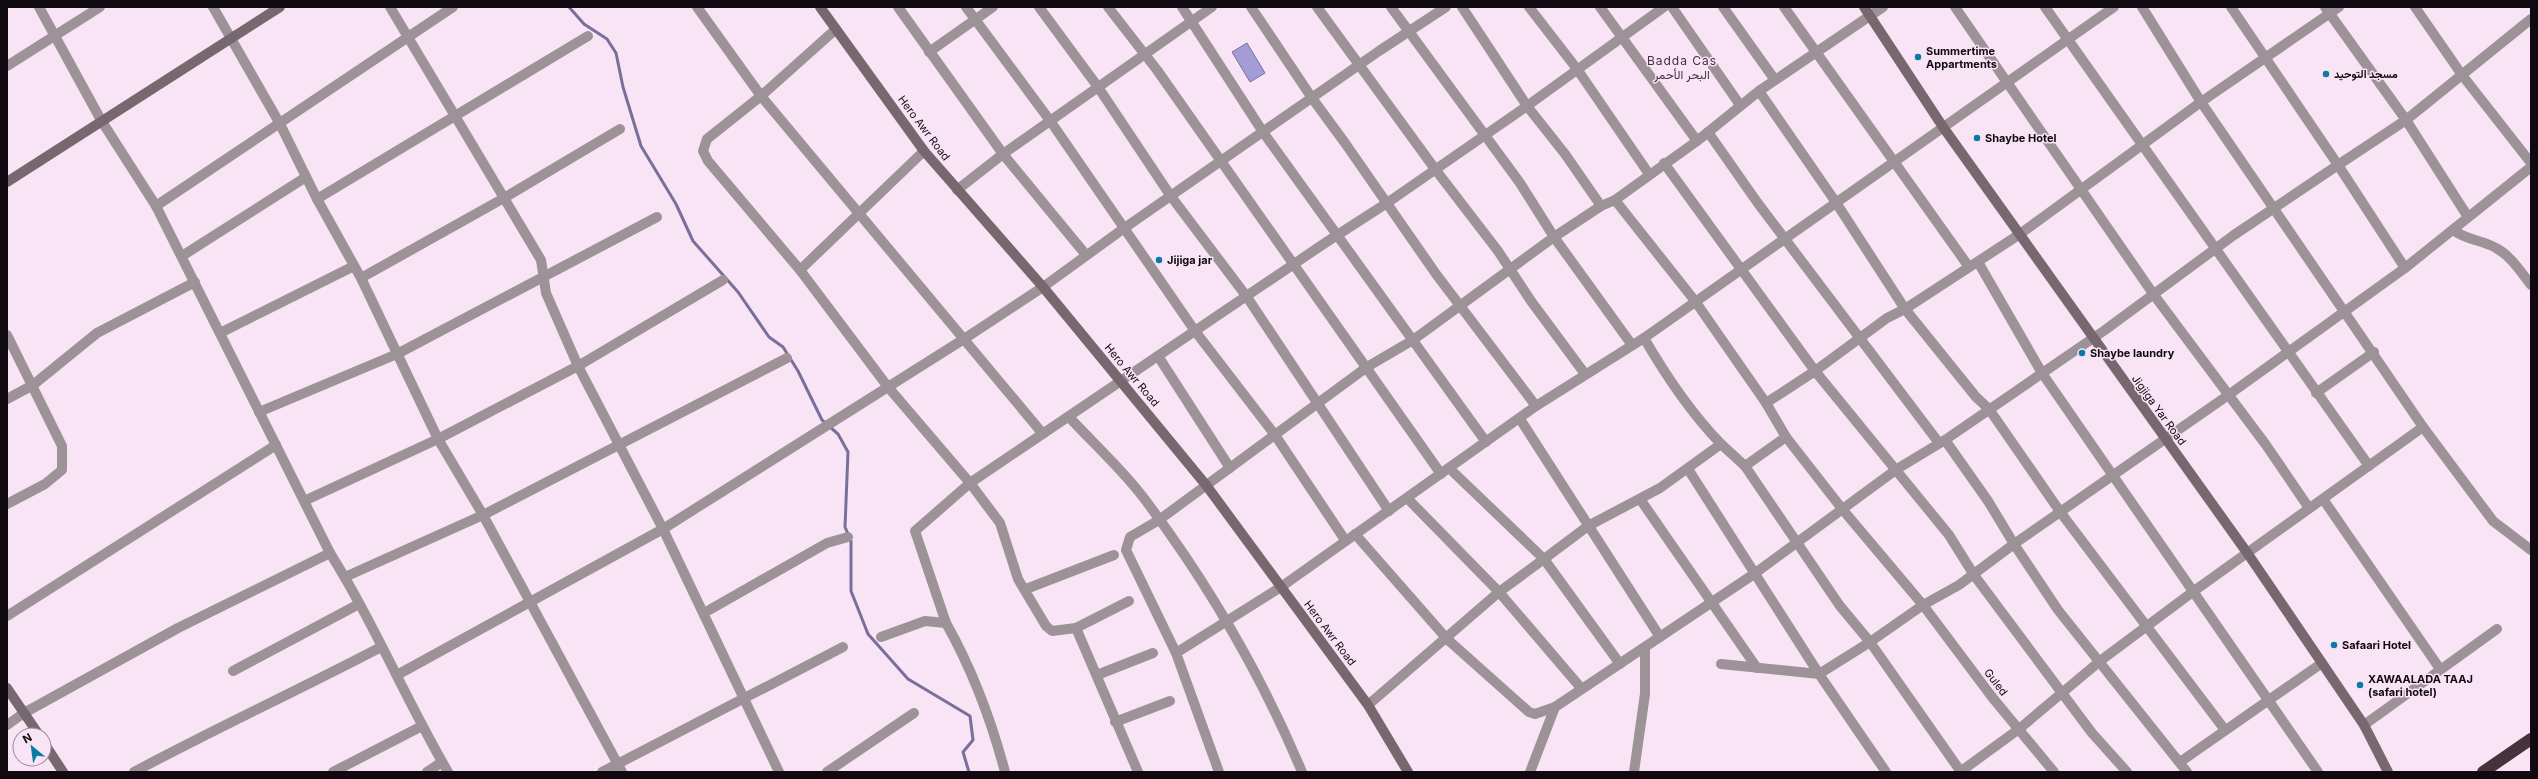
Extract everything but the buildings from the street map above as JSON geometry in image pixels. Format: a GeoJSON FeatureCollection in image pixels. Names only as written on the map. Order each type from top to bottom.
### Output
{"type":"FeatureCollection","features":[{"type":"Feature","properties":{"kind":"highway"},"geometry":{"type":"LineString","coordinates":[[2483,772],[2530,743]]}},
{"type":"Feature","properties":{"kind":"main road"},"geometry":{"type":"LineString","coordinates":[[7,182],[280,7]]}},
{"type":"Feature","properties":{"kind":"main road","name":"Hero Awr Road"},"geometry":{"type":"LineString","coordinates":[[820,7],[924,151],[1043,287],[1122,381],[1206,485],[1368,705],[1408,772]]}},
{"type":"Feature","properties":{"kind":"main road","name":"Jigjiga Yar Road"},"geometry":{"type":"LineString","coordinates":[[1864,7],[1943,127],[2248,554],[2364,725],[2388,772]]}},
{"type":"Feature","properties":{"kind":"main road"},"geometry":{"type":"LineString","coordinates":[[7,688],[33,727]]}},
{"type":"Feature","properties":{"kind":"main road"},"geometry":{"type":"LineString","coordinates":[[52,755],[63,772]]}},
{"type":"Feature","properties":{"kind":"street"},"geometry":{"type":"LineString","coordinates":[[39,7],[102,120],[156,206],[330,553],[345,577],[397,675],[422,726],[448,772]]}},
{"type":"Feature","properties":{"kind":"street"},"geometry":{"type":"LineString","coordinates":[[7,66],[100,7]]}},
{"type":"Feature","properties":{"kind":"street"},"geometry":{"type":"LineString","coordinates":[[213,7],[280,124],[317,199],[361,278],[438,439],[483,515],[619,768]]}},
{"type":"Feature","properties":{"kind":"street"},"geometry":{"type":"LineString","coordinates":[[390,7],[454,116],[542,260],[546,293],[578,366],[663,529],[704,612],[779,772]]}},
{"type":"Feature","properties":{"kind":"street"},"geometry":{"type":"LineString","coordinates":[[156,206],[280,124],[408,36],[454,7]]}},
{"type":"Feature","properties":{"kind":"street"},"geometry":{"type":"LineString","coordinates":[[697,7],[761,96],[1043,434]]}},
{"type":"Feature","properties":{"kind":"street"},"geometry":{"type":"LineString","coordinates":[[898,7],[1003,154],[1086,255]]}},
{"type":"Feature","properties":{"kind":"street"},"geometry":{"type":"LineString","coordinates":[[966,7],[1051,122],[1194,331],[1275,435],[1345,540]]}},
{"type":"Feature","properties":{"kind":"street"},"geometry":{"type":"LineString","coordinates":[[929,52],[993,7]]}},
{"type":"Feature","properties":{"kind":"street"},"geometry":{"type":"LineString","coordinates":[[1038,7],[1098,86],[1170,196],[1247,297],[1389,511]]}},
{"type":"Feature","properties":{"kind":"street"},"geometry":{"type":"LineString","coordinates":[[1108,7],[1145,55],[1221,161],[1292,265],[1445,471],[1544,559],[1620,664]]}},
{"type":"Feature","properties":{"kind":"street"},"geometry":{"type":"LineString","coordinates":[[1182,7],[1263,132],[1486,442]]}},
{"type":"Feature","properties":{"kind":"street"},"geometry":{"type":"LineString","coordinates":[[957,190],[1003,154],[1051,122],[1098,86],[1145,55],[1191,20],[1212,7]]}},
{"type":"Feature","properties":{"kind":"street"},"geometry":{"type":"LineString","coordinates":[[1251,7],[1312,98],[1436,274],[1462,306],[1536,406]]}},
{"type":"Feature","properties":{"kind":"street"},"geometry":{"type":"LineString","coordinates":[[1317,7],[1361,65],[1435,169],[1498,251],[1585,374]]}},
{"type":"Feature","properties":{"kind":"street"},"geometry":{"type":"LineString","coordinates":[[1391,7],[1483,135],[1520,183],[1554,238],[1632,345]]}},
{"type":"Feature","properties":{"kind":"street"},"geometry":{"type":"LineString","coordinates":[[397,675],[663,529],[964,339],[1043,287],[1170,196],[1446,7]]}},
{"type":"Feature","properties":{"kind":"street"},"geometry":{"type":"LineString","coordinates":[[1462,7],[1527,106],[1565,154],[1601,206]]}},
{"type":"Feature","properties":{"kind":"street"},"geometry":{"type":"LineString","coordinates":[[1529,7],[1577,69],[1650,174]]}},
{"type":"Feature","properties":{"kind":"street"},"geometry":{"type":"LineString","coordinates":[[1600,7],[1697,141]]}},
{"type":"Feature","properties":{"kind":"street"},"geometry":{"type":"LineString","coordinates":[[1005,772],[983,700],[971,670],[946,623],[916,530],[970,483],[1194,331],[1247,297],[1292,265],[1387,203],[1483,135],[1527,106],[1664,7]]}},
{"type":"Feature","properties":{"kind":"street"},"geometry":{"type":"LineString","coordinates":[[1672,7],[1740,105]]}},
{"type":"Feature","properties":{"kind":"street"},"geometry":{"type":"LineString","coordinates":[[1722,7],[1775,80]]}},
{"type":"Feature","properties":{"kind":"street"},"geometry":{"type":"LineString","coordinates":[[1784,7],[1969,267]]}},
{"type":"Feature","properties":{"kind":"street"},"geometry":{"type":"LineString","coordinates":[[1219,772],[1176,653],[1126,550],[1130,537],[1159,520],[1367,367],[1413,340],[1554,238],[1601,206],[1615,200],[1664,163],[1697,141],[1759,91],[1882,7]]}},
{"type":"Feature","properties":{"kind":"street"},"geometry":{"type":"LineString","coordinates":[[1956,7],[2154,295],[2266,445],[2309,508]]}},
{"type":"Feature","properties":{"kind":"street"},"geometry":{"type":"LineString","coordinates":[[2045,7],[2214,250],[2369,466]]}},
{"type":"Feature","properties":{"kind":"street"},"geometry":{"type":"LineString","coordinates":[[1176,653],[1281,587],[1345,540],[1520,419],[1536,406],[1644,338],[1743,269],[1835,201],[1943,127],[2067,38],[2114,7]]}},
{"type":"Feature","properties":{"kind":"street"},"geometry":{"type":"LineString","coordinates":[[2142,7],[2201,102],[2346,310],[2423,427],[2493,521],[2531,550]]}},
{"type":"Feature","properties":{"kind":"street"},"geometry":{"type":"LineString","coordinates":[[2231,7],[2338,165],[2405,268]]}},
{"type":"Feature","properties":{"kind":"street"},"geometry":{"type":"LineString","coordinates":[[1766,403],[1815,371],[1887,318],[1905,309],[2020,234],[2141,145],[2265,58],[2327,11],[2339,7]]}},
{"type":"Feature","properties":{"kind":"street"},"geometry":{"type":"LineString","coordinates":[[2415,7],[2462,75],[2531,164]]}},
{"type":"Feature","properties":{"kind":"street"},"geometry":{"type":"LineString","coordinates":[[2327,11],[2406,120],[2468,217]]}},
{"type":"Feature","properties":{"kind":"street"},"geometry":{"type":"LineString","coordinates":[[1355,534],[1447,639],[1529,712],[1535,714],[1555,707],[1581,688],[1711,604],[1843,510],[1897,469],[1942,441],[2042,373],[2154,295],[2214,250],[2406,120],[2531,19]]}},
{"type":"Feature","properties":{"kind":"street"},"geometry":{"type":"LineString","coordinates":[[836,29],[761,96],[707,139],[703,151],[708,161],[800,270],[888,387],[970,483],[1000,522],[1018,579],[1026,588],[1046,626],[1052,631],[1076,628],[1129,601]]}},
{"type":"Feature","properties":{"kind":"street"},"geometry":{"type":"LineString","coordinates":[[317,199],[588,36]]}},
{"type":"Feature","properties":{"kind":"street"},"geometry":{"type":"LineString","coordinates":[[1759,91],[1835,201],[1905,309],[1976,397],[1989,409],[2061,512],[2225,730]]}},
{"type":"Feature","properties":{"kind":"street"},"geometry":{"type":"LineString","coordinates":[[361,278],[504,198],[620,129]]}},
{"type":"Feature","properties":{"kind":"street"},"geometry":{"type":"LineString","coordinates":[[1708,132],[1859,338],[1988,501],[2014,544],[2058,610],[2100,661],[2184,769],[2225,730],[2322,663]]}},
{"type":"Feature","properties":{"kind":"street"},"geometry":{"type":"LineString","coordinates":[[800,270],[924,151]]}},
{"type":"Feature","properties":{"kind":"street"},"geometry":{"type":"LineString","coordinates":[[1664,163],[1687,198],[1743,269],[1815,371],[1950,535],[1974,575],[2062,693],[2092,733],[2127,772]]}},
{"type":"Feature","properties":{"kind":"street"},"geometry":{"type":"LineString","coordinates":[[1721,664],[1819,674],[1870,642],[1923,605],[1974,575],[2014,544],[2228,396],[2286,351],[2405,268],[2531,167]]}},
{"type":"Feature","properties":{"kind":"street"},"geometry":{"type":"LineString","coordinates":[[182,256],[306,177]]}},
{"type":"Feature","properties":{"kind":"street","name":"Guled"},"geometry":{"type":"LineString","coordinates":[[1615,200],[1695,301],[1766,403],[1786,437],[1843,510],[1923,605],[1992,697],[2054,772]]}},
{"type":"Feature","properties":{"kind":"street"},"geometry":{"type":"LineString","coordinates":[[259,412],[397,354],[657,217]]}},
{"type":"Feature","properties":{"kind":"street"},"geometry":{"type":"LineString","coordinates":[[2453,230],[2460,235],[2496,248],[2509,258],[2531,285]]}},
{"type":"Feature","properties":{"kind":"street"},"geometry":{"type":"LineString","coordinates":[[1978,262],[2042,373],[2318,772]]}},
{"type":"Feature","properties":{"kind":"street"},"geometry":{"type":"LineString","coordinates":[[220,333],[354,266]]}},
{"type":"Feature","properties":{"kind":"street"},"geometry":{"type":"LineString","coordinates":[[304,501],[438,439],[578,366],[723,280]]}},
{"type":"Feature","properties":{"kind":"street"},"geometry":{"type":"LineString","coordinates":[[7,399],[32,385],[97,333],[194,282]]}},
{"type":"Feature","properties":{"kind":"street"},"geometry":{"type":"LineString","coordinates":[[7,335],[62,446],[62,470],[45,484],[7,504]]}},
{"type":"Feature","properties":{"kind":"street"},"geometry":{"type":"LineString","coordinates":[[1644,338],[1676,390],[1695,415],[1721,444],[1745,466],[1840,606],[1870,642],[1961,772],[2019,729],[2100,661],[2147,628],[2194,591],[2248,554],[2309,508],[2423,427]]}},
{"type":"Feature","properties":{"kind":"street"},"geometry":{"type":"LineString","coordinates":[[2316,393],[2374,352]]}},
{"type":"Feature","properties":{"kind":"street"},"geometry":{"type":"LineString","coordinates":[[1158,356],[1230,468]]}},
{"type":"Feature","properties":{"kind":"street"},"geometry":{"type":"LineString","coordinates":[[345,577],[483,515],[620,446],[787,358]]}},
{"type":"Feature","properties":{"kind":"street"},"geometry":{"type":"LineString","coordinates":[[1069,417],[1142,496],[1218,604],[1226,622],[1258,675],[1283,727],[1302,772]]}},
{"type":"Feature","properties":{"kind":"street"},"geometry":{"type":"LineString","coordinates":[[1520,419],[1660,637]]}},
{"type":"Feature","properties":{"kind":"street"},"geometry":{"type":"LineString","coordinates":[[1745,466],[1786,437]]}},
{"type":"Feature","properties":{"kind":"street"},"geometry":{"type":"LineString","coordinates":[[1368,705],[1447,639],[1499,592],[1588,526],[1640,499],[1688,469],[1721,444]]}},
{"type":"Feature","properties":{"kind":"street"},"geometry":{"type":"LineString","coordinates":[[7,616],[276,445]]}},
{"type":"Feature","properties":{"kind":"street"},"geometry":{"type":"LineString","coordinates":[[1688,469],[1819,674],[1886,772]]}},
{"type":"Feature","properties":{"kind":"street"},"geometry":{"type":"LineString","coordinates":[[1407,498],[1499,592],[1581,688]]}},
{"type":"Feature","properties":{"kind":"street"},"geometry":{"type":"LineString","coordinates":[[1640,499],[1711,604],[1757,668]]}},
{"type":"Feature","properties":{"kind":"street"},"geometry":{"type":"LineString","coordinates":[[2323,499],[2440,669]]}},
{"type":"Feature","properties":{"kind":"street"},"geometry":{"type":"LineString","coordinates":[[704,612],[827,543],[848,537]]}},
{"type":"Feature","properties":{"kind":"street"},"geometry":{"type":"LineString","coordinates":[[7,724],[24,712],[178,628],[330,553]]}},
{"type":"Feature","properties":{"kind":"street"},"geometry":{"type":"LineString","coordinates":[[1026,588],[1114,555]]}},
{"type":"Feature","properties":{"kind":"street"},"geometry":{"type":"LineString","coordinates":[[233,671],[359,604]]}},
{"type":"Feature","properties":{"kind":"street"},"geometry":{"type":"LineString","coordinates":[[881,638],[925,621],[946,623]]}},
{"type":"Feature","properties":{"kind":"street"},"geometry":{"type":"LineString","coordinates":[[1076,628],[1097,675],[1115,722],[1138,772]]}},
{"type":"Feature","properties":{"kind":"street"},"geometry":{"type":"LineString","coordinates":[[2364,725],[2497,629]]}},
{"type":"Feature","properties":{"kind":"street"},"geometry":{"type":"LineString","coordinates":[[134,772],[216,728],[281,699],[381,647]]}},
{"type":"Feature","properties":{"kind":"street"},"geometry":{"type":"LineString","coordinates":[[602,772],[619,768],[743,698],[843,647]]}},
{"type":"Feature","properties":{"kind":"street"},"geometry":{"type":"LineString","coordinates":[[1634,772],[1645,694],[1645,648]]}},
{"type":"Feature","properties":{"kind":"street"},"geometry":{"type":"LineString","coordinates":[[1097,675],[1154,653]]}},
{"type":"Feature","properties":{"kind":"street"},"geometry":{"type":"LineString","coordinates":[[1115,722],[1170,701]]}},
{"type":"Feature","properties":{"kind":"street"},"geometry":{"type":"LineString","coordinates":[[1530,772],[1555,707]]}},
{"type":"Feature","properties":{"kind":"street"},"geometry":{"type":"LineString","coordinates":[[826,772],[914,713]]}},
{"type":"Feature","properties":{"kind":"street"},"geometry":{"type":"LineString","coordinates":[[333,772],[422,726]]}},
{"type":"Feature","properties":{"kind":"street"},"geometry":{"type":"LineString","coordinates":[[426,772],[442,762]]}},
{"type":"Feature","properties":{"kind":"shaded area"},"geometry":{"type":"Polygon","coordinates":[[[1247,43],[1265,73],[1250,82],[1232,52],[1247,43]]]}},
{"type":"Feature","properties":{"kind":"waterway"},"geometry":{"type":"LineString","coordinates":[[569,7],[584,24],[607,39],[616,53],[623,87],[641,146],[676,204],[693,241],[738,292],[769,337],[783,347],[798,371],[822,420],[838,434],[848,452],[845,527],[851,541],[851,591],[868,634],[908,679],[970,716],[973,740],[963,752],[969,772]]}},
{"type":"Feature","properties":{"kind":"place","name":"Summertime Appartments"},"geometry":{"type":"Point","coordinates":[1918,57]}},
{"type":"Feature","properties":{"kind":"place","name":"مسجد التوحيد"},"geometry":{"type":"Point","coordinates":[2326,74]}},
{"type":"Feature","properties":{"kind":"place","name":"Shaybe Hotel"},"geometry":{"type":"Point","coordinates":[1977,138]}},
{"type":"Feature","properties":{"kind":"place","name":"Jijiga jar"},"geometry":{"type":"Point","coordinates":[1159,260]}},
{"type":"Feature","properties":{"kind":"place","name":"Shaybe laundry"},"geometry":{"type":"Point","coordinates":[2082,353]}},
{"type":"Feature","properties":{"kind":"place","name":"Safaari Hotel"},"geometry":{"type":"Point","coordinates":[2334,645]}},
{"type":"Feature","properties":{"kind":"place","name":"XAWAALADA TAAJ (safari hotel)"},"geometry":{"type":"Point","coordinates":[2360,685]}},
{"type":"Feature","properties":{"kind":"district","name":"Badda Cas البحر الأحمر"},"geometry":{"type":"Point","coordinates":[1682,68]}}]}
